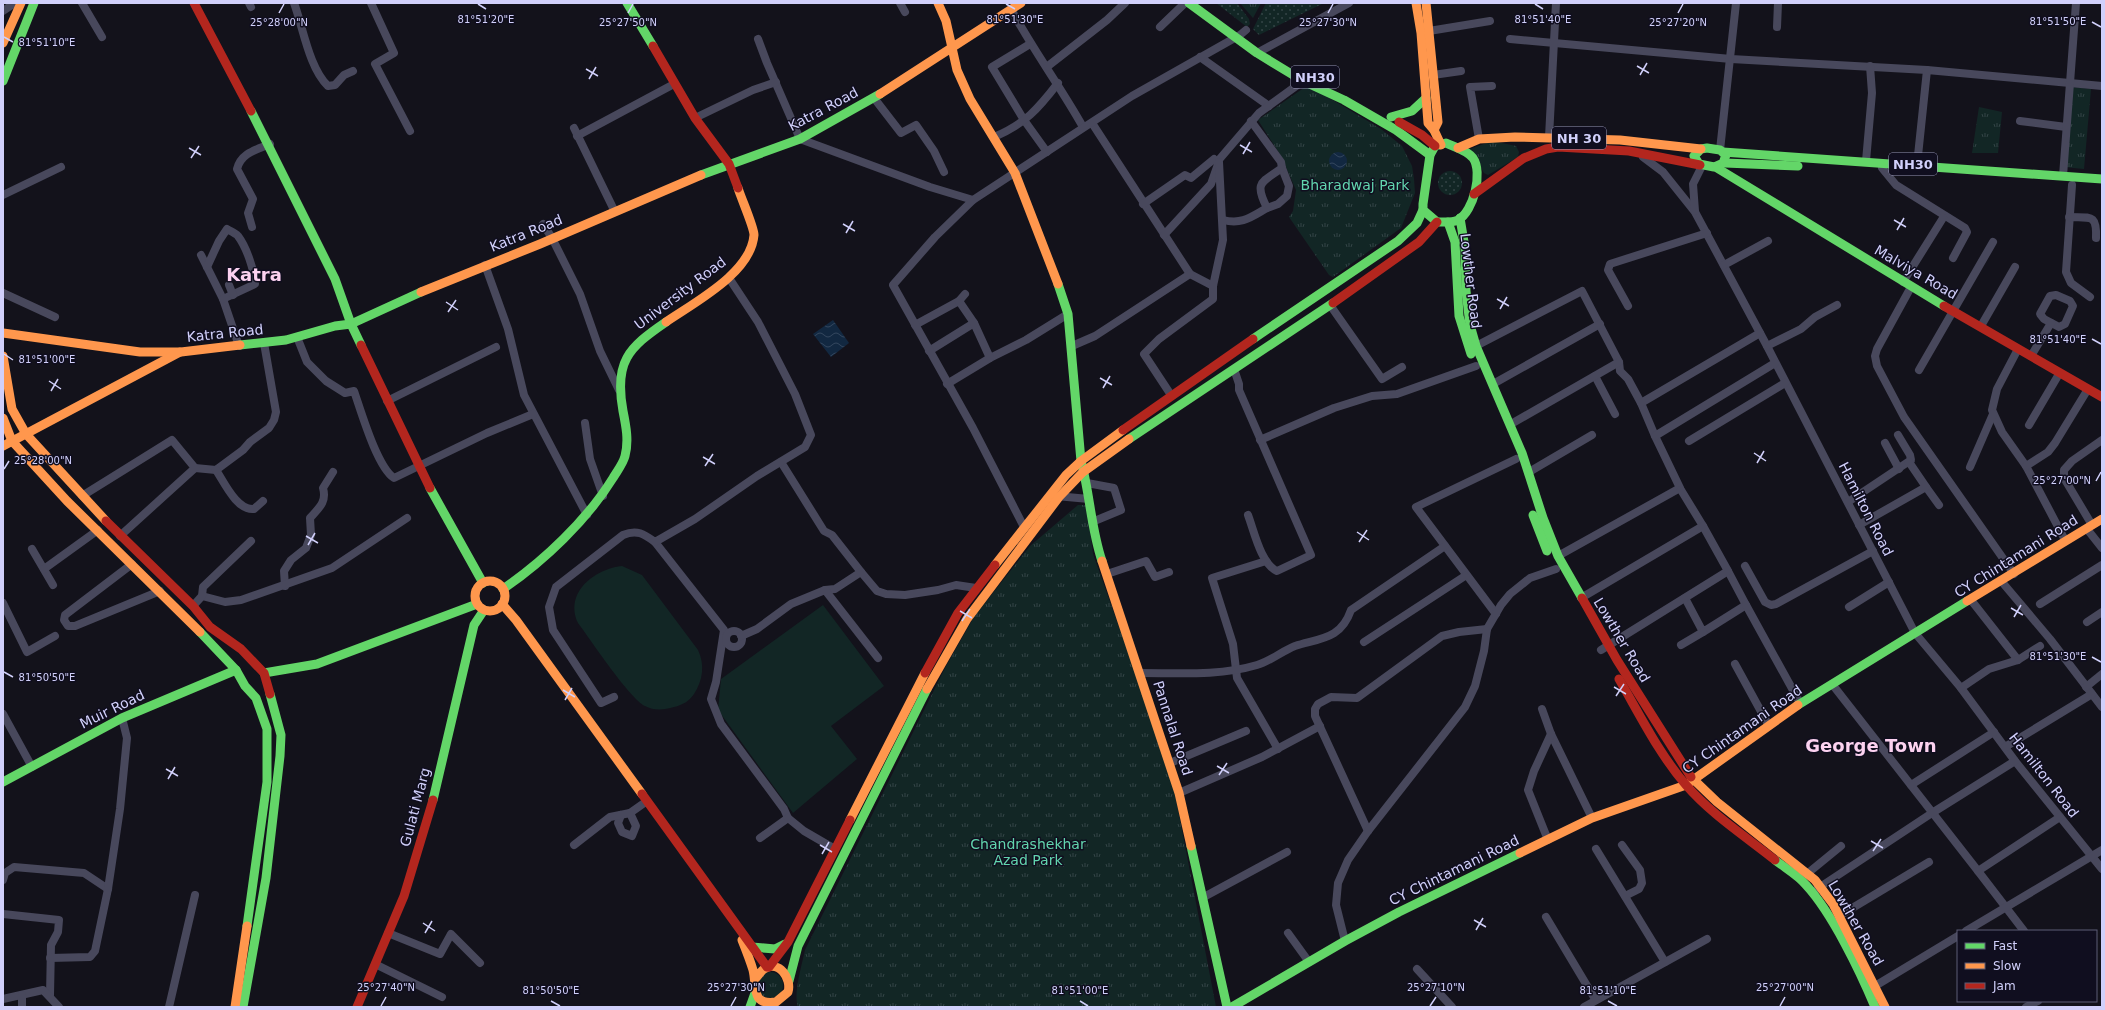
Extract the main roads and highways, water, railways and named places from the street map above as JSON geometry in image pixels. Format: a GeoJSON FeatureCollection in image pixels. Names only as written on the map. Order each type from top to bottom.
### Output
{"type":"FeatureCollection","features":[{"type":"Feature","properties":{"kind":"main road"},"geometry":{"type":"LineString","coordinates":[[3,43],[21,3]]}},
{"type":"Feature","properties":{"kind":"main road"},"geometry":{"type":"LineString","coordinates":[[3,81],[34,3]]}},
{"type":"Feature","properties":{"kind":"main road"},"geometry":{"type":"LineString","coordinates":[[194,3],[270,144],[335,279],[351,324],[419,467],[483,583]]}},
{"type":"Feature","properties":{"kind":"main road","name":"University Road"},"geometry":{"type":"LineString","coordinates":[[503,589],[515,581],[587,516],[603,496],[625,457],[627,440],[620,388],[622,368],[630,352],[640,340],[729,278],[749,255],[754,234],[729,164],[695,118],[627,3]]}},
{"type":"Feature","properties":{"kind":"main road","name":"Pannalal Road"},"geometry":{"type":"LineString","coordinates":[[938,3],[946,20],[951,49],[957,70],[970,99],[1015,174],[1052,264],[1068,314],[1081,461],[1087,483],[1092,522],[1097,545],[1141,673],[1179,793],[1227,1007]]}},
{"type":"Feature","properties":{"kind":"main road","name":"Katra Road"},"geometry":{"type":"LineString","coordinates":[[3,333],[140,352],[181,352],[264,343],[296,337],[335,326],[351,324],[447,280],[729,164],[800,139],[874,98],[1021,3]]}},
{"type":"Feature","properties":{"kind":"main road"},"geometry":{"type":"LineString","coordinates":[[1189,3],[1240,34]]}},
{"type":"Feature","properties":{"kind":"main road"},"geometry":{"type":"LineString","coordinates":[[1198,3],[1240,34],[1259,51],[1303,81],[1344,100],[1396,130],[1430,154]]}},
{"type":"Feature","properties":{"kind":"main road"},"geometry":{"type":"LineString","coordinates":[[756,993],[760,999],[770,1005],[783,998],[788,990],[788,981],[798,946],[938,668],[967,618],[1081,461],[1171,395],[1398,241],[1417,223],[1423,210],[1422,204],[1430,154],[1438,146],[1434,130],[1428,123],[1421,33],[1416,3]]}},
{"type":"Feature","properties":{"kind":"main road"},"geometry":{"type":"LineString","coordinates":[[1426,3],[1438,122],[1434,130]]}},
{"type":"Feature","properties":{"kind":"main road","name":"NH30"},"geometry":{"type":"LineString","coordinates":[[1259,51],[1391,117],[1438,146],[1446,143],[1458,148],[1473,158],[1476,164],[1478,180],[1474,194],[1460,218]]}},
{"type":"Feature","properties":{"kind":"main road"},"geometry":{"type":"LineString","coordinates":[[1391,117],[1412,111],[1426,98]]}},
{"type":"Feature","properties":{"kind":"main road","name":"NH 30"},"geometry":{"type":"LineString","coordinates":[[1458,148],[1479,139],[1549,137],[1620,140],[1701,149],[1707,148],[1722,151]]}},
{"type":"Feature","properties":{"kind":"main road","name":"NH 30"},"geometry":{"type":"LineString","coordinates":[[1474,194],[1526,157],[1547,148],[1558,147],[1629,150],[1701,165],[1721,165]]}},
{"type":"Feature","properties":{"kind":"main road"},"geometry":{"type":"LineString","coordinates":[[1701,149],[1694,156],[1701,165]]}},
{"type":"Feature","properties":{"kind":"main road"},"geometry":{"type":"LineString","coordinates":[[1721,165],[1726,159],[1722,151]]}},
{"type":"Feature","properties":{"kind":"main road","name":"NH30"},"geometry":{"type":"LineString","coordinates":[[1722,151],[1917,164],[2102,179]]}},
{"type":"Feature","properties":{"kind":"main road","name":"NH30"},"geometry":{"type":"LineString","coordinates":[[1721,165],[1882,168],[2102,187]]}},
{"type":"Feature","properties":{"kind":"main road","name":"Malviya Road"},"geometry":{"type":"LineString","coordinates":[[1721,165],[1907,285],[1981,326],[2059,374],[2102,397]]}},
{"type":"Feature","properties":{"kind":"main road"},"geometry":{"type":"LineString","coordinates":[[1423,210],[1436,222],[1448,222],[1460,218]]}},
{"type":"Feature","properties":{"kind":"main road","name":"Lowther Road"},"geometry":{"type":"LineString","coordinates":[[1460,218],[1465,248],[1467,313],[1476,346],[1511,424],[1529,472],[1543,518],[1558,556],[1581,598],[1605,648],[1665,757],[1686,785],[1712,810],[1805,883],[1817,889],[1839,916],[1885,1007]]}},
{"type":"Feature","properties":{"kind":"main road"},"geometry":{"type":"LineString","coordinates":[[755,979],[759,972],[768,967],[788,942],[929,664],[958,613],[1024,527],[1055,495],[1101,458],[1330,306],[1428,235],[1436,222]]}},
{"type":"Feature","properties":{"kind":"main road","name":"Lowther Road"},"geometry":{"type":"LineString","coordinates":[[1448,222],[1455,242],[1459,316],[1462,330],[1516,459],[1540,536],[1556,569],[1605,648],[1681,764],[1694,780],[1717,802],[1808,873],[1874,1007]]}},
{"type":"Feature","properties":{"kind":"main road"},"geometry":{"type":"LineString","coordinates":[[3,446],[181,352]]}},
{"type":"Feature","properties":{"kind":"main road"},"geometry":{"type":"LineString","coordinates":[[3,356],[12,409],[26,434],[120,536],[193,606],[210,627],[247,655],[265,676],[281,736],[280,756],[266,878],[244,1007]]}},
{"type":"Feature","properties":{"kind":"main road"},"geometry":{"type":"LineString","coordinates":[[3,418],[12,441],[67,501],[160,591],[233,666],[250,692],[256,698],[267,729],[267,782],[235,1007]]}},
{"type":"Feature","properties":{"kind":"main road","name":"CY Chintamani Road"},"geometry":{"type":"LineString","coordinates":[[1232,1007],[1345,941],[1406,909],[1592,818],[1686,785],[1800,703],[2002,582],[2065,540],[2102,519]]}},
{"type":"Feature","properties":{"kind":"main road"},"geometry":{"type":"LineString","coordinates":[[494,582],[503,589],[505,597],[502,604],[494,611],[484,610],[477,604],[475,592],[483,583],[494,582]]}},
{"type":"Feature","properties":{"kind":"main road"},"geometry":{"type":"LineString","coordinates":[[265,676],[317,664],[477,604]]}},
{"type":"Feature","properties":{"kind":"main road"},"geometry":{"type":"LineString","coordinates":[[502,604],[520,626],[738,929],[768,967],[781,970],[788,981]]}},
{"type":"Feature","properties":{"kind":"main road","name":"Gulati Marg"},"geometry":{"type":"LineString","coordinates":[[357,1007],[404,896],[429,816],[474,625],[484,610]]}},
{"type":"Feature","properties":{"kind":"main road","name":"Muir Road"},"geometry":{"type":"LineString","coordinates":[[3,782],[122,718],[233,666],[240,653],[247,655]]}},
{"type":"Feature","properties":{"kind":"main road"},"geometry":{"type":"LineString","coordinates":[[250,692],[258,693],[265,676]]}},
{"type":"Feature","properties":{"kind":"main road"},"geometry":{"type":"LineString","coordinates":[[738,929],[755,979],[756,993],[750,1007]]}},
{"type":"Feature","properties":{"kind":"main road"},"geometry":{"type":"LineString","coordinates":[[752,947],[776,949],[788,942]]}},
{"type":"Feature","properties":{"kind":"main road"},"geometry":{"type":"LineString","coordinates":[[783,998],[787,1007]]}},
{"type":"Feature","properties":{"kind":"water"},"geometry":{"type":"Polygon","coordinates":[[[1334,152],[1342,152],[1347,157],[1345,168],[1342,170],[1334,170],[1329,165],[1329,157],[1334,152]]]}},
{"type":"Feature","properties":{"kind":"water"},"geometry":{"type":"Polygon","coordinates":[[[833,320],[849,343],[831,357],[813,334],[833,320]]]}},
{"type":"Feature","properties":{"kind":"district","name":"Katra"},"geometry":{"type":"Point","coordinates":[254,275]}},
{"type":"Feature","properties":{"kind":"district","name":"George Town"},"geometry":{"type":"Point","coordinates":[1871,746]}},
{"type":"Feature","properties":{"kind":"park label","name":"Bharadwaj Park"},"geometry":{"type":"Point","coordinates":[1355,185]}},
{"type":"Feature","properties":{"kind":"park label","name":"Chandrashekhar Azad Park"},"geometry":{"type":"Point","coordinates":[1028,852]}}]}
